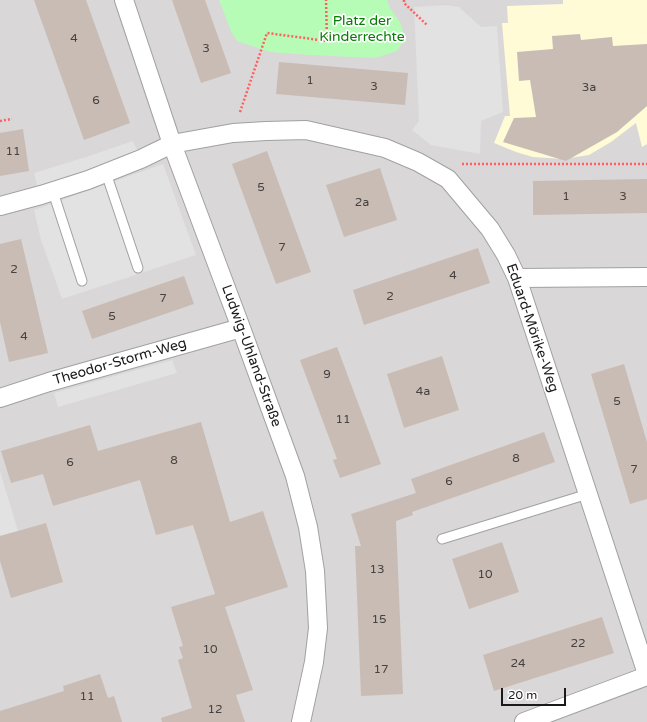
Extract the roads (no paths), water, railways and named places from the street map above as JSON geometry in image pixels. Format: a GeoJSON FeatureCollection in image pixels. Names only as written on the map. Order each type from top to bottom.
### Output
{"type":"FeatureCollection","features":[{"type":"Feature","properties":{"kind":"street","name":"Ludwig-Uhland-Straße"},"geometry":{"type":"LineString","coordinates":[[124,0],[172,144],[295,476],[308,527],[315,570],[318,628],[314,662],[301,722]]}},
{"type":"Feature","properties":{"kind":"street","name":"Eduard-Mörike-Weg"},"geometry":{"type":"LineString","coordinates":[[0,206],[53,192],[106,173],[141,159],[172,144],[233,133],[266,131],[306,130],[385,148],[418,162],[448,179],[490,229],[506,255],[517,278],[647,675]]}},
{"type":"Feature","properties":{"kind":"street"},"geometry":{"type":"LineString","coordinates":[[517,278],[647,277]]}},
{"type":"Feature","properties":{"kind":"street","name":"Theodor-Storm-Weg"},"geometry":{"type":"LineString","coordinates":[[0,398],[49,382],[241,328]]}},
{"type":"Feature","properties":{"kind":"street"},"geometry":{"type":"LineString","coordinates":[[524,722],[548,718],[647,675]]}},
{"type":"Feature","properties":{"kind":"lane"},"geometry":{"type":"LineString","coordinates":[[106,173],[138,268]]}},
{"type":"Feature","properties":{"kind":"lane"},"geometry":{"type":"LineString","coordinates":[[53,192],[82,281]]}},
{"type":"Feature","properties":{"kind":"lane"},"geometry":{"type":"LineString","coordinates":[[442,539],[588,494]]}},
{"type":"Feature","properties":{"kind":"park label","name":"Platz der Kinderrechte"},"geometry":{"type":"Point","coordinates":[362,30]}}]}
